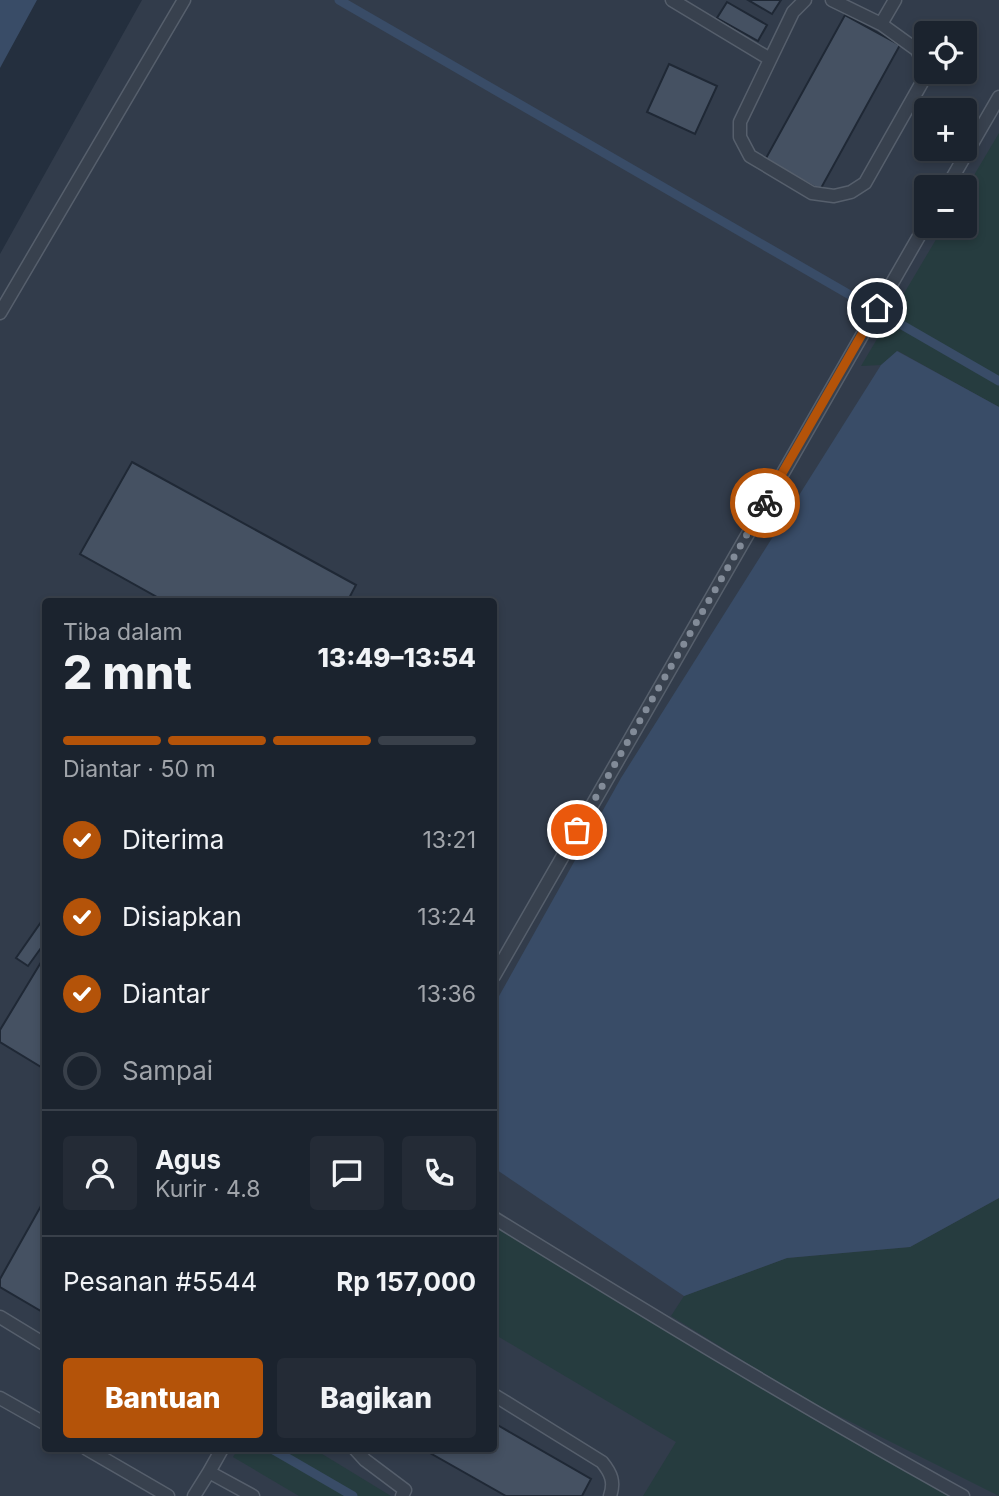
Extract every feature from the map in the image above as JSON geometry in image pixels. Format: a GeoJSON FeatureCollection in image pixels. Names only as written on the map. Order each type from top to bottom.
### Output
{"type":"FeatureCollection","features":[{"type":"Feature","properties":{"kind":"lane"},"geometry":{"type":"LineString","coordinates":[[0,313],[184,0]]}},
{"type":"Feature","properties":{"kind":"lane"},"geometry":{"type":"LineString","coordinates":[[672,0],[770,60]]}},
{"type":"Feature","properties":{"kind":"lane"},"geometry":{"type":"LineString","coordinates":[[805,0],[793,12],[740,122],[740,137],[750,156],[812,193],[834,196],[851,192],[865,183],[925,77],[924,65],[917,50],[881,24],[832,0]]}},
{"type":"Feature","properties":{"kind":"lane"},"geometry":{"type":"LineString","coordinates":[[881,24],[895,0]]}},
{"type":"Feature","properties":{"kind":"lane"},"geometry":{"type":"LineString","coordinates":[[954,175],[999,97]]}},
{"type":"Feature","properties":{"kind":"lane"},"geometry":{"type":"LineString","coordinates":[[497,971],[918,238]]}},
{"type":"Feature","properties":{"kind":"lane"},"geometry":{"type":"LineString","coordinates":[[497,1220],[637,1307],[963,1496]]}},
{"type":"Feature","properties":{"kind":"lane"},"geometry":{"type":"LineString","coordinates":[[0,1317],[42,1343]]}},
{"type":"Feature","properties":{"kind":"lane"},"geometry":{"type":"LineString","coordinates":[[497,1397],[602,1462],[611,1473],[610,1496]]}},
{"type":"Feature","properties":{"kind":"lane"},"geometry":{"type":"LineString","coordinates":[[0,1398],[42,1422]]}},
{"type":"Feature","properties":{"kind":"lane"},"geometry":{"type":"LineString","coordinates":[[92,1452],[168,1496]]}},
{"type":"Feature","properties":{"kind":"lane"},"geometry":{"type":"LineString","coordinates":[[194,1496],[217,1452]]}},
{"type":"Feature","properties":{"kind":"lane"},"geometry":{"type":"LineString","coordinates":[[358,1452],[407,1494]]}},
{"type":"Feature","properties":{"kind":"lane"},"geometry":{"type":"LineString","coordinates":[[209,1472],[253,1496]]}},
{"type":"Feature","properties":{"kind":"shaded area"},"geometry":{"type":"Polygon","coordinates":[[[142,0],[999,0],[999,1496],[0,1496],[0,254],[142,0]]]}},
{"type":"Feature","properties":{"kind":"green space"},"geometry":{"type":"Polygon","coordinates":[[[999,133],[999,407],[898,351],[881,365],[861,366],[937,238],[977,238],[977,175],[974,175],[999,133]]]}},
{"type":"Feature","properties":{"kind":"green space"},"geometry":{"type":"Polygon","coordinates":[[[999,1198],[999,1496],[807,1400],[671,1316],[684,1296],[787,1258],[910,1247],[999,1198]]]}},
{"type":"Feature","properties":{"kind":"green space"},"geometry":{"type":"Polygon","coordinates":[[[497,1224],[950,1496],[643,1496],[676,1442],[497,1336],[497,1224]]]}},
{"type":"Feature","properties":{"kind":"green space"},"geometry":{"type":"Polygon","coordinates":[[[236,1452],[319,1452],[391,1496],[299,1496],[233,1457],[236,1452]]]}},
{"type":"Feature","properties":{"kind":"water"},"geometry":{"type":"Polygon","coordinates":[[[0,0],[37,0],[0,68],[0,0]]]}},
{"type":"Feature","properties":{"kind":"water"},"geometry":{"type":"Polygon","coordinates":[[[897,351],[999,407],[999,1198],[910,1247],[787,1258],[684,1296],[497,1170],[497,1000],[621,778],[881,365],[897,351]]]}},
{"type":"Feature","properties":{"kind":"building"},"geometry":{"type":"Polygon","coordinates":[[[748,0],[781,0],[772,14],[748,0]]]}},
{"type":"Feature","properties":{"kind":"building"},"geometry":{"type":"Polygon","coordinates":[[[727,2],[767,25],[758,41],[717,18],[727,2]]]}},
{"type":"Feature","properties":{"kind":"building"},"geometry":{"type":"Polygon","coordinates":[[[845,15],[900,45],[820,190],[765,160],[845,15]]]}},
{"type":"Feature","properties":{"kind":"building"},"geometry":{"type":"Polygon","coordinates":[[[669,64],[717,86],[695,134],[647,112],[669,64]]]}},
{"type":"Feature","properties":{"kind":"building"},"geometry":{"type":"Polygon","coordinates":[[[132,462],[356,585],[349,598],[159,598],[80,554],[132,462]]]}},
{"type":"Feature","properties":{"kind":"building"},"geometry":{"type":"Polygon","coordinates":[[[42,921],[42,947],[28,966],[16,958],[42,921]]]}},
{"type":"Feature","properties":{"kind":"building"},"geometry":{"type":"Polygon","coordinates":[[[42,961],[42,1068],[0,1042],[0,1030],[42,961]]]}},
{"type":"Feature","properties":{"kind":"building"},"geometry":{"type":"Polygon","coordinates":[[[42,1204],[42,1312],[0,1287],[0,1279],[42,1204]]]}},
{"type":"Feature","properties":{"kind":"building"},"geometry":{"type":"Polygon","coordinates":[[[497,1425],[591,1479],[582,1496],[506,1496],[428,1452],[497,1452],[497,1425]]]}},
{"type":"Feature","properties":{"kind":"waterway"},"geometry":{"type":"LineString","coordinates":[[339,0],[999,381]]}},
{"type":"Feature","properties":{"kind":"waterway"},"geometry":{"type":"LineString","coordinates":[[277,1452],[353,1496]]}},
{"type":"Feature","properties":{"kind":"way so far"},"geometry":{"type":"LineString","coordinates":[[577,830],[765,503]]}},
{"type":"Feature","properties":{"kind":"route"},"geometry":{"type":"LineString","coordinates":[[765,503],[877,308]]}}]}
